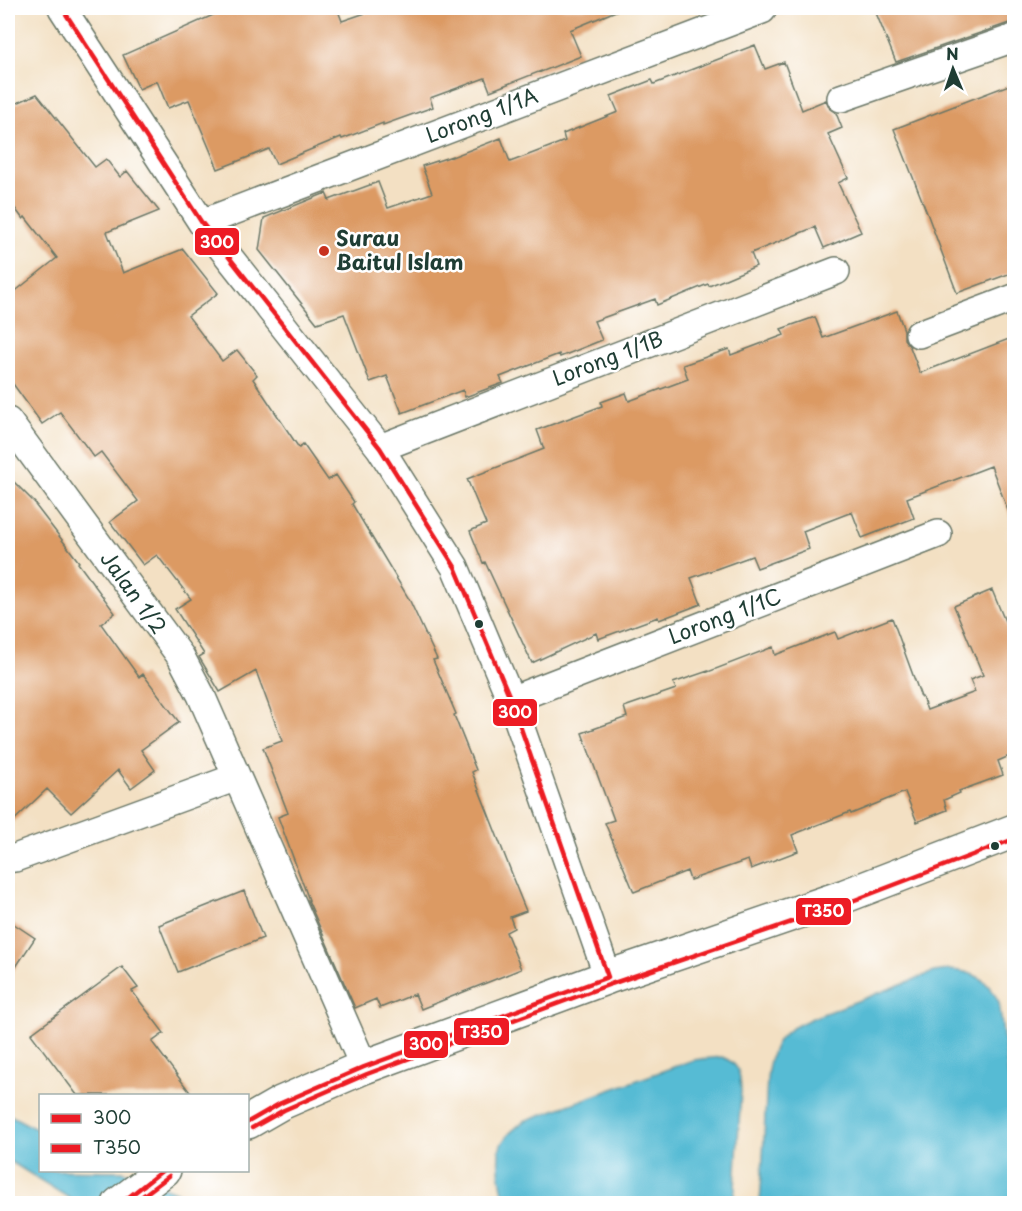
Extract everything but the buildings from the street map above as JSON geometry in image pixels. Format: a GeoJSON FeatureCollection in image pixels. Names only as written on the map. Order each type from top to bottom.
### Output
{"type":"FeatureCollection","features":[{"type":"Feature","properties":{"kind":"street"},"geometry":{"type":"LineString","coordinates":[[62,8],[202,222],[380,448],[455,567],[511,700],[608,977]]}},
{"type":"Feature","properties":{"kind":"street","name":"Lorong 1/1A"},"geometry":{"type":"LineString","coordinates":[[202,222],[762,10]]}},
{"type":"Feature","properties":{"kind":"street"},"geometry":{"type":"LineString","coordinates":[[841,98],[1014,38]]}},
{"type":"Feature","properties":{"kind":"street","name":"Lorong 1/1B"},"geometry":{"type":"LineString","coordinates":[[380,448],[836,271]]}},
{"type":"Feature","properties":{"kind":"street"},"geometry":{"type":"LineString","coordinates":[[919,334],[1014,298]]}},
{"type":"Feature","properties":{"kind":"street","name":"Jalan 1/2"},"geometry":{"type":"LineString","coordinates":[[8,421],[180,657],[201,695],[364,1066]]}},
{"type":"Feature","properties":{"kind":"street","name":"Lorong 1/1C"},"geometry":{"type":"LineString","coordinates":[[511,700],[938,534]]}},
{"type":"Feature","properties":{"kind":"street"},"geometry":{"type":"LineString","coordinates":[[8,859],[237,777]]}},
{"type":"Feature","properties":{"kind":"street"},"geometry":{"type":"LineString","coordinates":[[249,1121],[281,1103],[364,1066],[608,977],[845,896],[1014,831]]}},
{"type":"Feature","properties":{"kind":"street"},"geometry":{"type":"LineString","coordinates":[[119,1203],[161,1172]]}},
{"type":"Feature","properties":{"kind":"water"},"geometry":{"type":"Polygon","coordinates":[[[948,970],[973,974],[990,987],[999,1002],[1014,1123],[1014,1203],[760,1203],[766,1089],[772,1054],[778,1040],[792,1028],[815,1017],[934,972],[948,970]]]}},
{"type":"Feature","properties":{"kind":"water"},"geometry":{"type":"Polygon","coordinates":[[[722,1057],[736,1066],[741,1085],[734,1203],[505,1203],[499,1151],[505,1138],[524,1121],[693,1060],[722,1057]]]}},
{"type":"Feature","properties":{"kind":"water"},"geometry":{"type":"Polygon","coordinates":[[[8,1114],[39,1130],[39,1172],[126,1172],[203,1203],[77,1203],[8,1160],[8,1114]]]}},
{"type":"Feature","properties":{"kind":"transit line","name":"300"},"geometry":{"type":"LineString","coordinates":[[62,8],[202,223],[380,448],[455,567],[511,700],[608,977]]}},
{"type":"Feature","properties":{"kind":"transit line","name":"T350"},"geometry":{"type":"LineString","coordinates":[[252,1128],[284,1110],[367,1074],[611,984],[847,903],[1014,839]]}},
{"type":"Feature","properties":{"kind":"transit line","name":"300"},"geometry":{"type":"LineString","coordinates":[[249,1121],[281,1103],[364,1067],[608,977]]}},
{"type":"Feature","properties":{"kind":"transit line","name":"300"},"geometry":{"type":"LineString","coordinates":[[120,1204],[160,1172]]}},
{"type":"Feature","properties":{"kind":"transit line","name":"T350"},"geometry":{"type":"LineString","coordinates":[[132,1204],[169,1176]]}},
{"type":"Feature","properties":{"kind":"place","name":"Surau Baitul Islam"},"geometry":{"type":"Point","coordinates":[324,251]}}]}
